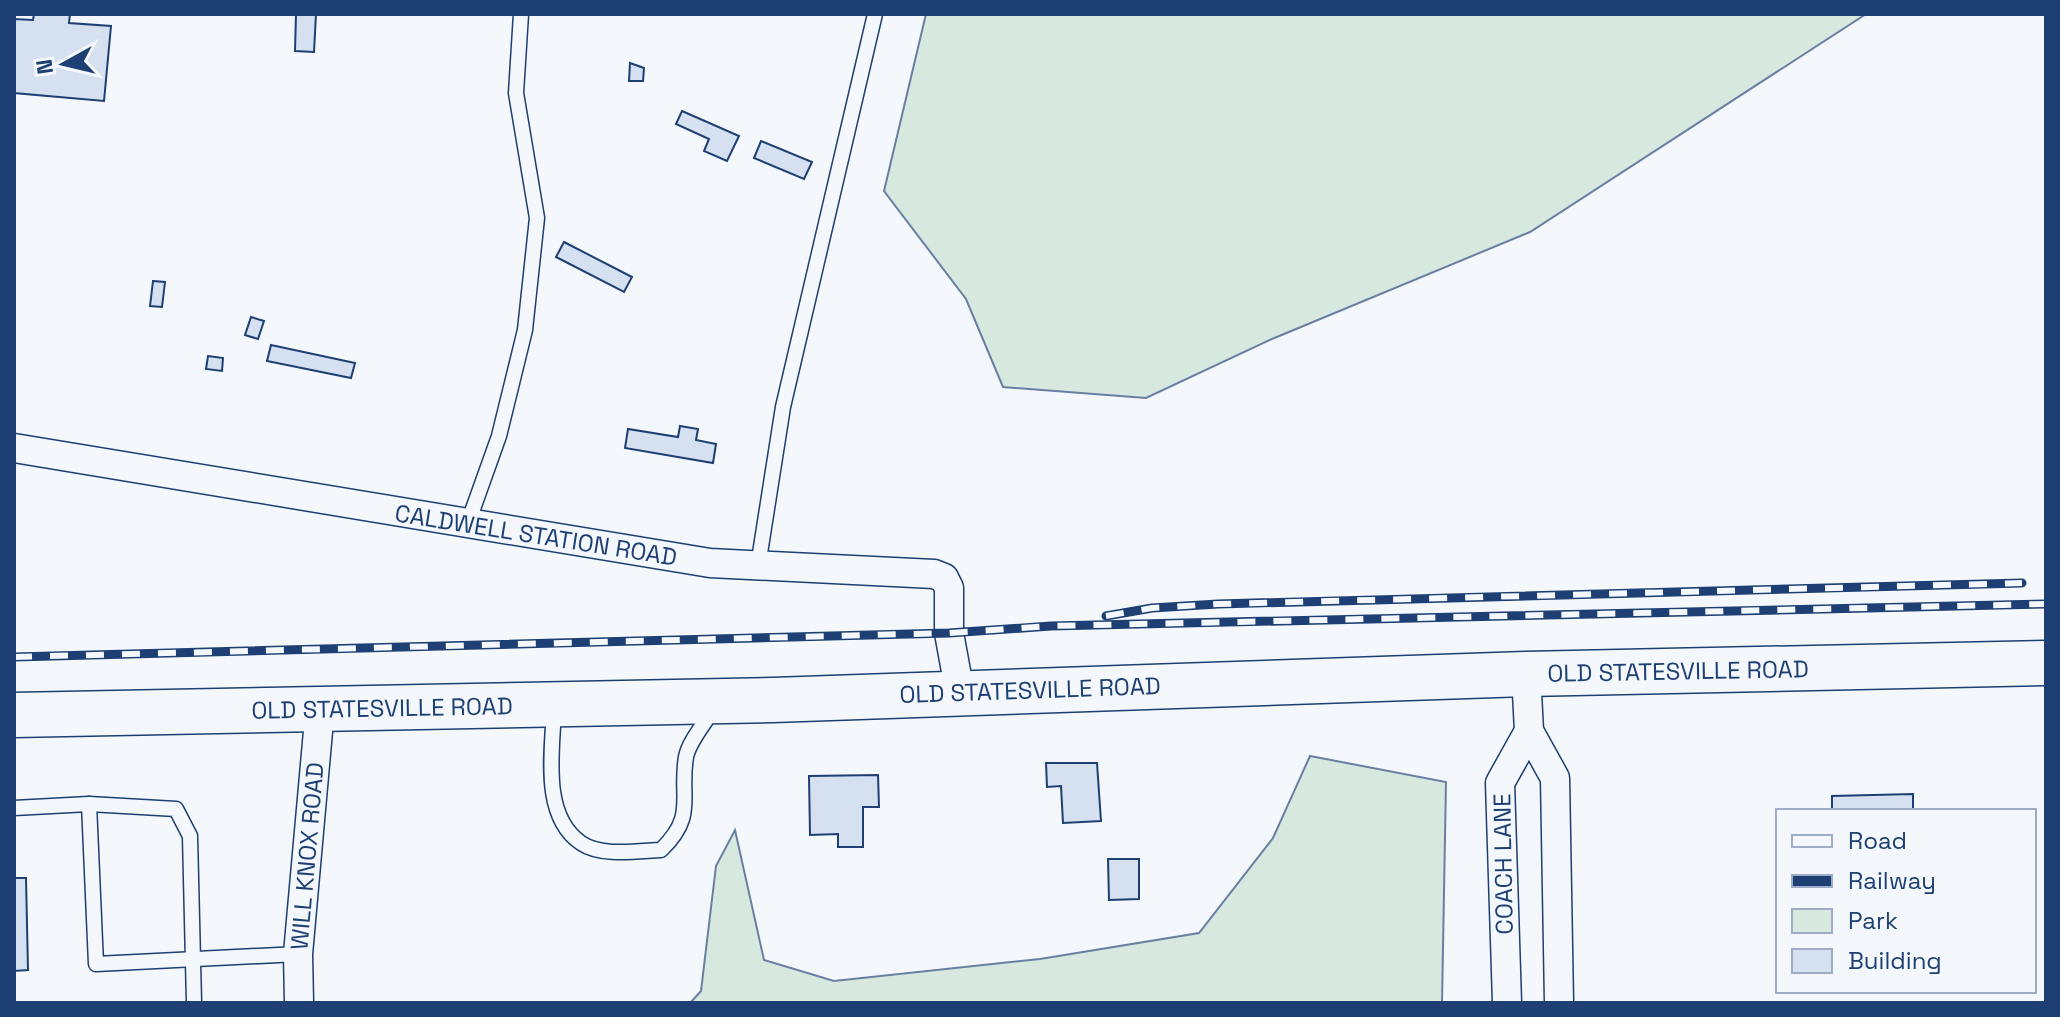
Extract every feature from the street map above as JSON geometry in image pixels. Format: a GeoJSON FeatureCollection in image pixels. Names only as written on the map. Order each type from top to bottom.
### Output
{"type":"FeatureCollection","features":[{"type":"Feature","properties":{"kind":"main road","name":"OLD STATESVILLE ROAD"},"geometry":{"type":"LineString","coordinates":[[14,715],[718,701],[1526,674],[2046,663]]}},
{"type":"Feature","properties":{"kind":"street","name":"CALDWELL STATION ROAD"},"geometry":{"type":"LineString","coordinates":[[14,448],[710,563],[904,571],[944,578],[949,588],[949,633],[960,693]]}},
{"type":"Feature","properties":{"kind":"street"},"geometry":{"type":"LineString","coordinates":[[1526,674],[1529,731],[1555,778],[1559,1003]]}},
{"type":"Feature","properties":{"kind":"street","name":"WILL KNOX ROAD"},"geometry":{"type":"LineString","coordinates":[[299,1003],[298,954],[320,709]]}},
{"type":"Feature","properties":{"kind":"street","name":"COACH LANE"},"geometry":{"type":"LineString","coordinates":[[1507,1003],[1500,783],[1529,731]]}},
{"type":"Feature","properties":{"kind":"lane"},"geometry":{"type":"LineString","coordinates":[[468,523],[499,436],[525,330],[537,218],[516,93],[521,14]]}},
{"type":"Feature","properties":{"kind":"lane"},"geometry":{"type":"LineString","coordinates":[[758,566],[783,407],[875,14]]}},
{"type":"Feature","properties":{"kind":"lane"},"geometry":{"type":"LineString","coordinates":[[554,705],[553,792],[561,820],[581,843],[615,851],[661,850],[678,833],[686,805],[686,755],[718,701]]}},
{"type":"Feature","properties":{"kind":"lane"},"geometry":{"type":"LineString","coordinates":[[89,804],[96,964],[298,954]]}},
{"type":"Feature","properties":{"kind":"lane"},"geometry":{"type":"LineString","coordinates":[[14,808],[89,804],[176,809],[190,836],[194,1003]]}},
{"type":"Feature","properties":{"kind":"green space"},"geometry":{"type":"Polygon","coordinates":[[[926,14],[1866,14],[1530,232],[1272,339],[1146,398],[1003,387],[966,299],[884,191],[926,14]]]}},
{"type":"Feature","properties":{"kind":"green space"},"geometry":{"type":"Polygon","coordinates":[[[1310,756],[1446,782],[1442,1003],[690,1003],[701,991],[716,866],[735,830],[764,960],[834,981],[1040,959],[1199,933],[1273,838],[1310,756]]]}},
{"type":"Feature","properties":{"kind":"building"},"geometry":{"type":"Polygon","coordinates":[[[34,14],[70,14],[69,23],[111,26],[104,101],[14,93],[14,19],[33,20],[34,14]]]}},
{"type":"Feature","properties":{"kind":"building"},"geometry":{"type":"Polygon","coordinates":[[[296,14],[316,14],[314,52],[295,51],[296,14]]]}},
{"type":"Feature","properties":{"kind":"building"},"geometry":{"type":"Polygon","coordinates":[[[630,63],[644,68],[643,81],[629,81],[630,63]]]}},
{"type":"Feature","properties":{"kind":"building"},"geometry":{"type":"Polygon","coordinates":[[[682,111],[739,136],[727,161],[704,151],[709,139],[676,124],[682,111]]]}},
{"type":"Feature","properties":{"kind":"building"},"geometry":{"type":"Polygon","coordinates":[[[761,141],[812,162],[804,179],[754,158],[761,141]]]}},
{"type":"Feature","properties":{"kind":"building"},"geometry":{"type":"Polygon","coordinates":[[[564,242],[632,277],[624,292],[556,257],[564,242]]]}},
{"type":"Feature","properties":{"kind":"building"},"geometry":{"type":"Polygon","coordinates":[[[153,281],[165,282],[162,307],[150,306],[153,281]]]}},
{"type":"Feature","properties":{"kind":"building"},"geometry":{"type":"Polygon","coordinates":[[[251,317],[264,321],[258,339],[245,335],[251,317]]]}},
{"type":"Feature","properties":{"kind":"building"},"geometry":{"type":"Polygon","coordinates":[[[271,345],[355,363],[351,378],[267,361],[271,345]]]}},
{"type":"Feature","properties":{"kind":"building"},"geometry":{"type":"Polygon","coordinates":[[[208,356],[223,358],[222,371],[206,369],[208,356]]]}},
{"type":"Feature","properties":{"kind":"building"},"geometry":{"type":"Polygon","coordinates":[[[680,426],[698,429],[696,440],[716,444],[713,463],[625,448],[628,429],[678,437],[680,426]]]}},
{"type":"Feature","properties":{"kind":"building"},"geometry":{"type":"Polygon","coordinates":[[[1046,763],[1097,763],[1101,821],[1063,823],[1061,786],[1047,787],[1046,763]]]}},
{"type":"Feature","properties":{"kind":"building"},"geometry":{"type":"Polygon","coordinates":[[[878,775],[879,807],[863,807],[863,847],[838,847],[838,834],[810,835],[809,776],[878,775]]]}},
{"type":"Feature","properties":{"kind":"building"},"geometry":{"type":"Polygon","coordinates":[[[1913,794],[1913,809],[1832,809],[1832,796],[1913,794]]]}},
{"type":"Feature","properties":{"kind":"building"},"geometry":{"type":"Polygon","coordinates":[[[1108,859],[1139,859],[1139,899],[1109,900],[1108,859]]]}},
{"type":"Feature","properties":{"kind":"building"},"geometry":{"type":"Polygon","coordinates":[[[14,878],[26,878],[28,970],[14,971],[14,878]]]}},
{"type":"Feature","properties":{"kind":"railway"},"geometry":{"type":"LineString","coordinates":[[1106,616],[1152,608],[1218,604],[2022,583]]}},
{"type":"Feature","properties":{"kind":"railway"},"geometry":{"type":"LineString","coordinates":[[14,657],[949,633],[1051,626],[2046,604]]}}]}
